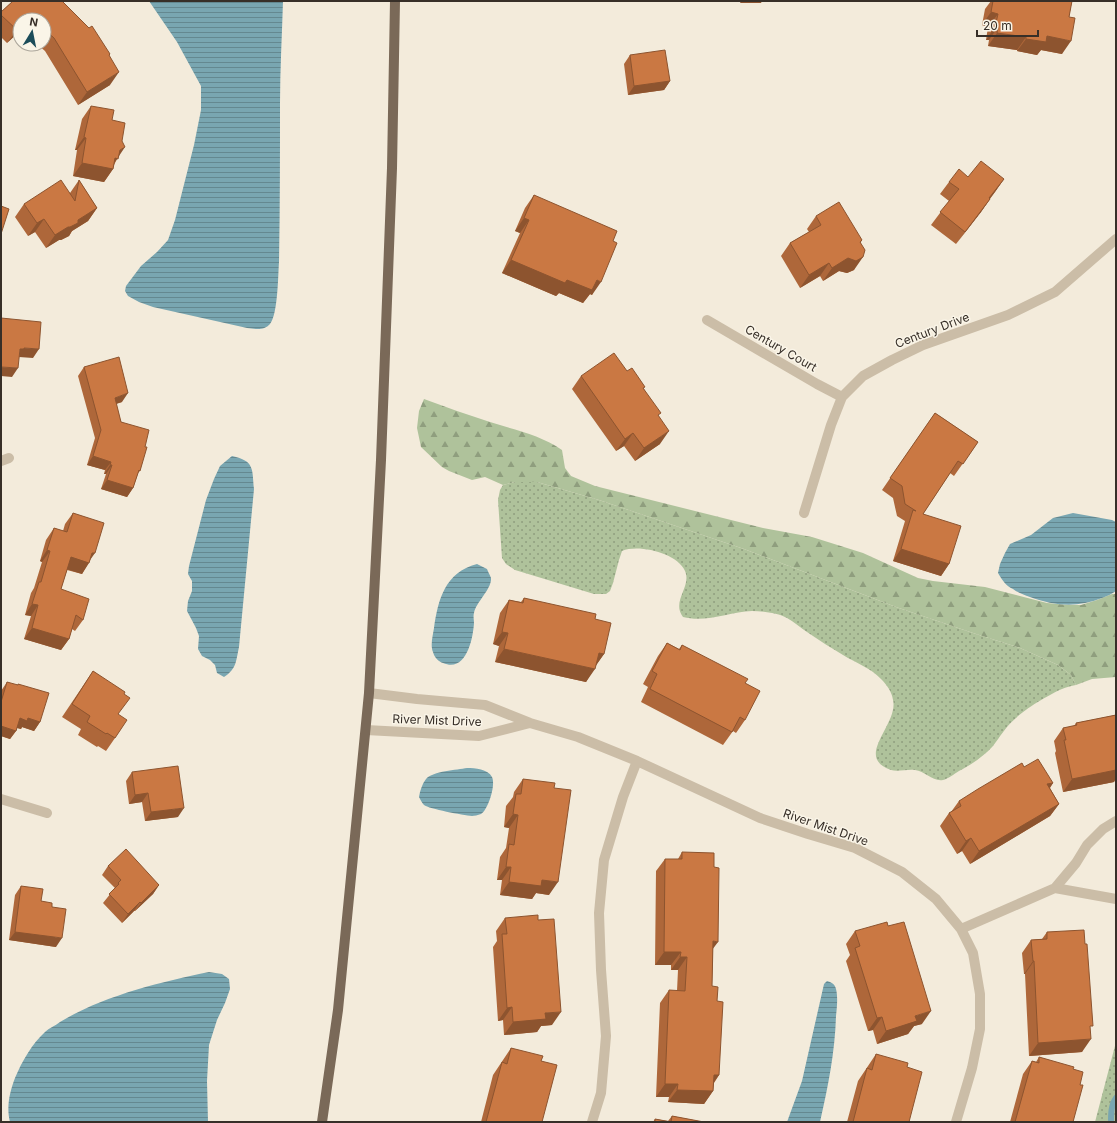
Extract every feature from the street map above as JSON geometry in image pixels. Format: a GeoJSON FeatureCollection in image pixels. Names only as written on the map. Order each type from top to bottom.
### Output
{"type":"FeatureCollection","features":[{"type":"Feature","properties":{"kind":"main road"},"geometry":{"type":"LineString","coordinates":[[322,1122],[338,1010],[369,693],[392,168],[395,1]]}},
{"type":"Feature","properties":{"kind":"street","name":"Century Drive"},"geometry":{"type":"LineString","coordinates":[[804,513],[831,425],[842,397],[863,376],[923,345],[1008,315],[1055,292],[1116,239]]}},
{"type":"Feature","properties":{"kind":"street","name":"Century Court"},"geometry":{"type":"LineString","coordinates":[[707,320],[811,381],[842,397]]}},
{"type":"Feature","properties":{"kind":"street","name":"River Mist Drive"},"geometry":{"type":"LineString","coordinates":[[369,693],[485,705],[530,723],[578,737],[637,761],[760,818],[855,848],[902,872],[936,899],[961,929],[974,960],[980,994],[980,1029],[972,1068],[956,1122]]}},
{"type":"Feature","properties":{"kind":"street","name":"River Mist Drive"},"geometry":{"type":"LineString","coordinates":[[366,730],[479,736],[530,723]]}},
{"type":"Feature","properties":{"kind":"street"},"geometry":{"type":"LineString","coordinates":[[592,1122],[600,1093],[606,1036],[601,970],[599,913],[604,860],[623,797],[637,761]]}},
{"type":"Feature","properties":{"kind":"street"},"geometry":{"type":"LineString","coordinates":[[1,799],[47,813]]}},
{"type":"Feature","properties":{"kind":"street"},"geometry":{"type":"LineString","coordinates":[[961,929],[1055,888],[1076,863],[1087,845],[1103,829],[1116,821]]}},
{"type":"Feature","properties":{"kind":"street"},"geometry":{"type":"LineString","coordinates":[[1055,888],[1116,899]]}},
{"type":"Feature","properties":{"kind":"green space"},"geometry":{"type":"Polygon","coordinates":[[[424,399],[545,440],[562,450],[565,468],[571,476],[595,486],[763,528],[812,537],[863,553],[918,578],[985,587],[1047,603],[1068,605],[1081,605],[1116,594],[1116,677],[1092,679],[1076,685],[1071,675],[1058,665],[1020,648],[896,607],[744,549],[599,500],[537,482],[515,482],[503,485],[485,477],[472,480],[449,471],[442,467],[421,447],[417,428],[419,411],[424,399]]]}},
{"type":"Feature","properties":{"kind":"green space"},"geometry":{"type":"Polygon","coordinates":[[[515,482],[537,482],[599,500],[744,549],[896,607],[1020,648],[1058,665],[1071,675],[1076,685],[1057,691],[1025,710],[1009,724],[986,753],[947,779],[939,780],[915,770],[891,770],[880,764],[876,757],[880,739],[890,719],[893,709],[893,700],[887,686],[873,672],[830,647],[787,618],[761,611],[743,612],[700,619],[683,617],[679,605],[686,583],[685,571],[674,559],[657,552],[647,550],[629,549],[622,551],[613,583],[610,591],[606,594],[594,594],[515,570],[506,564],[502,558],[498,500],[500,490],[503,485],[515,482]]]}},
{"type":"Feature","properties":{"kind":"green space"},"geometry":{"type":"Polygon","coordinates":[[[1116,1042],[1116,1122],[1095,1122],[1116,1042]]]}},
{"type":"Feature","properties":{"kind":"water"},"geometry":{"type":"Polygon","coordinates":[[[149,1],[283,1],[280,91],[280,222],[278,285],[273,319],[265,328],[247,328],[153,307],[128,296],[125,291],[126,286],[141,266],[168,240],[175,220],[194,145],[201,110],[201,86],[177,42],[149,1]]]}},
{"type":"Feature","properties":{"kind":"water"},"geometry":{"type":"Polygon","coordinates":[[[232,456],[245,460],[249,463],[252,471],[254,489],[239,647],[234,667],[224,677],[217,673],[215,665],[210,660],[202,656],[198,649],[199,636],[187,611],[188,601],[192,591],[192,581],[188,574],[206,500],[220,466],[232,456]]]}},
{"type":"Feature","properties":{"kind":"water"},"geometry":{"type":"Polygon","coordinates":[[[1073,513],[1116,522],[1116,591],[1108,596],[1093,601],[1066,605],[1039,600],[1017,592],[1006,584],[998,573],[1000,564],[1010,544],[1031,535],[1053,518],[1073,513]]]}},
{"type":"Feature","properties":{"kind":"water"},"geometry":{"type":"Polygon","coordinates":[[[477,564],[487,569],[491,582],[475,609],[472,637],[467,653],[463,659],[451,665],[440,662],[432,649],[432,640],[441,598],[450,580],[457,573],[477,564]]]}},
{"type":"Feature","properties":{"kind":"water"},"geometry":{"type":"Polygon","coordinates":[[[467,768],[488,772],[492,777],[493,786],[491,797],[484,812],[472,816],[446,812],[427,807],[423,804],[419,797],[423,783],[429,776],[467,768]]]}},
{"type":"Feature","properties":{"kind":"water"},"geometry":{"type":"Polygon","coordinates":[[[209,972],[222,974],[229,979],[230,989],[217,1020],[209,1045],[207,1081],[208,1122],[10,1122],[8,1111],[9,1099],[15,1078],[28,1053],[40,1037],[47,1031],[77,1013],[113,997],[171,980],[209,972]]]}},
{"type":"Feature","properties":{"kind":"water"},"geometry":{"type":"Polygon","coordinates":[[[827,981],[835,987],[837,1006],[833,1056],[820,1122],[787,1122],[802,1081],[824,984],[827,981]]]}},
{"type":"Feature","properties":{"kind":"building"},"geometry":{"type":"Polygon","coordinates":[[[13,1],[62,1],[89,28],[92,26],[110,54],[109,55],[119,72],[87,92],[52,36],[52,12],[12,12],[12,25],[1,15],[1,12],[13,1]]]}},
{"type":"Feature","properties":{"kind":"building"},"geometry":{"type":"Polygon","coordinates":[[[993,1],[1072,1],[1069,17],[1075,18],[1071,41],[1047,36],[1046,42],[1026,39],[1026,37],[997,33],[998,27],[995,27],[998,14],[991,12],[993,1]]]}},
{"type":"Feature","properties":{"kind":"building"},"geometry":{"type":"Polygon","coordinates":[[[665,50],[670,81],[634,86],[630,55],[665,50]]]}},
{"type":"Feature","properties":{"kind":"building"},"geometry":{"type":"Polygon","coordinates":[[[91,106],[114,110],[112,120],[125,123],[122,141],[125,147],[120,150],[118,159],[115,158],[113,169],[82,163],[86,138],[84,137],[91,106]]]}},
{"type":"Feature","properties":{"kind":"building"},"geometry":{"type":"Polygon","coordinates":[[[981,161],[1004,179],[965,232],[940,212],[959,189],[949,182],[959,169],[968,177],[981,161]]]}},
{"type":"Feature","properties":{"kind":"building"},"geometry":{"type":"Polygon","coordinates":[[[61,180],[75,201],[79,180],[97,208],[78,220],[78,223],[55,235],[44,219],[37,223],[24,204],[61,180]]]}},
{"type":"Feature","properties":{"kind":"building"},"geometry":{"type":"Polygon","coordinates":[[[534,195],[617,231],[613,241],[617,243],[601,282],[597,280],[592,290],[567,280],[565,283],[511,260],[529,220],[524,218],[534,195]]]}},
{"type":"Feature","properties":{"kind":"building"},"geometry":{"type":"Polygon","coordinates":[[[839,202],[862,240],[860,242],[865,250],[863,257],[856,261],[848,258],[832,268],[829,263],[809,275],[790,243],[821,225],[816,216],[839,202]]]}},
{"type":"Feature","properties":{"kind":"building"},"geometry":{"type":"Polygon","coordinates":[[[1,206],[9,209],[1,234],[1,206]]]}},
{"type":"Feature","properties":{"kind":"building"},"geometry":{"type":"Polygon","coordinates":[[[1,318],[41,322],[39,349],[20,349],[18,368],[1,367],[1,318]]]}},
{"type":"Feature","properties":{"kind":"building"},"geometry":{"type":"Polygon","coordinates":[[[614,353],[627,371],[632,368],[645,387],[643,388],[661,413],[658,415],[669,431],[644,448],[633,433],[625,439],[581,376],[614,353]]]}},
{"type":"Feature","properties":{"kind":"building"},"geometry":{"type":"Polygon","coordinates":[[[119,357],[128,393],[115,398],[121,422],[149,430],[145,447],[147,447],[133,488],[107,480],[112,465],[110,465],[111,462],[93,456],[101,430],[84,367],[119,357]]]}},
{"type":"Feature","properties":{"kind":"building"},"geometry":{"type":"Polygon","coordinates":[[[935,413],[978,442],[963,464],[958,461],[923,514],[961,526],[949,564],[901,549],[913,510],[916,511],[905,504],[902,486],[890,478],[935,413]]]}},
{"type":"Feature","properties":{"kind":"building"},"geometry":{"type":"Polygon","coordinates":[[[73,513],[104,523],[95,553],[92,553],[89,563],[71,557],[61,589],[89,599],[83,620],[76,615],[69,639],[32,628],[38,605],[32,604],[39,582],[41,582],[50,551],[47,550],[54,528],[67,532],[73,513]]]}},
{"type":"Feature","properties":{"kind":"building"},"geometry":{"type":"Polygon","coordinates":[[[524,598],[596,614],[595,619],[611,623],[604,654],[599,653],[595,669],[504,649],[508,633],[502,632],[509,600],[523,603],[524,598]]]}},
{"type":"Feature","properties":{"kind":"building"},"geometry":{"type":"Polygon","coordinates":[[[667,643],[680,650],[682,645],[748,679],[745,683],[760,691],[745,720],[740,717],[732,732],[650,689],[657,674],[652,671],[667,643]]]}},
{"type":"Feature","properties":{"kind":"building"},"geometry":{"type":"Polygon","coordinates":[[[93,671],[125,692],[124,694],[130,698],[118,714],[127,720],[115,738],[87,722],[90,716],[72,704],[93,671]]]}},
{"type":"Feature","properties":{"kind":"building"},"geometry":{"type":"Polygon","coordinates":[[[7,682],[49,693],[40,722],[28,718],[27,721],[20,718],[16,731],[1,726],[1,702],[7,682]]]}},
{"type":"Feature","properties":{"kind":"building"},"geometry":{"type":"Polygon","coordinates":[[[1116,715],[1116,770],[1072,779],[1063,728],[1077,725],[1076,723],[1116,715]]]}},
{"type":"Feature","properties":{"kind":"building"},"geometry":{"type":"Polygon","coordinates":[[[1038,759],[1053,783],[1047,784],[1059,804],[979,851],[971,838],[966,841],[949,813],[961,806],[959,801],[978,789],[1022,763],[1024,767],[1038,759]]]}},
{"type":"Feature","properties":{"kind":"building"},"geometry":{"type":"Polygon","coordinates":[[[178,766],[184,808],[151,812],[148,793],[135,795],[132,772],[178,766]]]}},
{"type":"Feature","properties":{"kind":"building"},"geometry":{"type":"Polygon","coordinates":[[[523,779],[555,783],[554,788],[571,790],[558,882],[542,880],[541,886],[509,882],[511,867],[506,867],[509,844],[514,845],[518,815],[513,814],[516,794],[521,794],[523,779]]]}},
{"type":"Feature","properties":{"kind":"building"},"geometry":{"type":"Polygon","coordinates":[[[126,849],[159,885],[128,914],[109,894],[121,880],[108,866],[126,849]]]}},
{"type":"Feature","properties":{"kind":"building"},"geometry":{"type":"Polygon","coordinates":[[[682,852],[714,853],[714,867],[719,868],[718,942],[713,941],[712,986],[718,987],[717,1001],[723,1002],[719,1075],[714,1075],[713,1091],[677,1090],[678,1084],[665,1084],[669,990],[685,991],[687,957],[680,957],[681,952],[664,952],[665,859],[682,859],[682,852]]]}},
{"type":"Feature","properties":{"kind":"building"},"geometry":{"type":"Polygon","coordinates":[[[21,886],[43,889],[41,901],[52,903],[52,907],[66,909],[62,938],[15,932],[21,886]]]}},
{"type":"Feature","properties":{"kind":"building"},"geometry":{"type":"Polygon","coordinates":[[[538,915],[538,920],[554,919],[561,1012],[545,1013],[546,1019],[513,1022],[512,1007],[507,1008],[502,934],[507,934],[505,918],[538,915]]]}},
{"type":"Feature","properties":{"kind":"building"},"geometry":{"type":"Polygon","coordinates":[[[887,922],[888,926],[904,922],[931,1011],[915,1016],[917,1021],[886,1031],[882,1017],[877,1018],[855,948],[860,946],[855,931],[887,922]]]}},
{"type":"Feature","properties":{"kind":"building"},"geometry":{"type":"Polygon","coordinates":[[[1084,930],[1085,944],[1087,944],[1093,1026],[1090,1026],[1091,1039],[1038,1043],[1034,961],[1031,940],[1047,939],[1047,932],[1084,930]]]}},
{"type":"Feature","properties":{"kind":"building"},"geometry":{"type":"Polygon","coordinates":[[[511,1048],[543,1056],[541,1061],[557,1065],[542,1122],[486,1122],[502,1062],[507,1064],[511,1048]]]}},
{"type":"Feature","properties":{"kind":"building"},"geometry":{"type":"Polygon","coordinates":[[[876,1054],[908,1063],[907,1067],[922,1072],[909,1122],[853,1122],[867,1068],[872,1070],[876,1054]]]}},
{"type":"Feature","properties":{"kind":"building"},"geometry":{"type":"Polygon","coordinates":[[[1039,1057],[1074,1067],[1073,1069],[1083,1072],[1080,1085],[1083,1085],[1073,1122],[1015,1122],[1032,1061],[1039,1063],[1039,1057]]]}},
{"type":"Feature","properties":{"kind":"building"},"geometry":{"type":"Polygon","coordinates":[[[672,1116],[704,1122],[671,1122],[672,1116]]]}},
{"type":"Feature","properties":{"kind":"building"},"geometry":{"type":"Polygon","coordinates":[[[655,1119],[671,1122],[655,1122],[655,1119]]]}},
{"type":"Feature","properties":{"kind":"waterway"},"geometry":{"type":"LineString","coordinates":[[1111,1122],[1112,1107],[1116,1098]]}}]}
